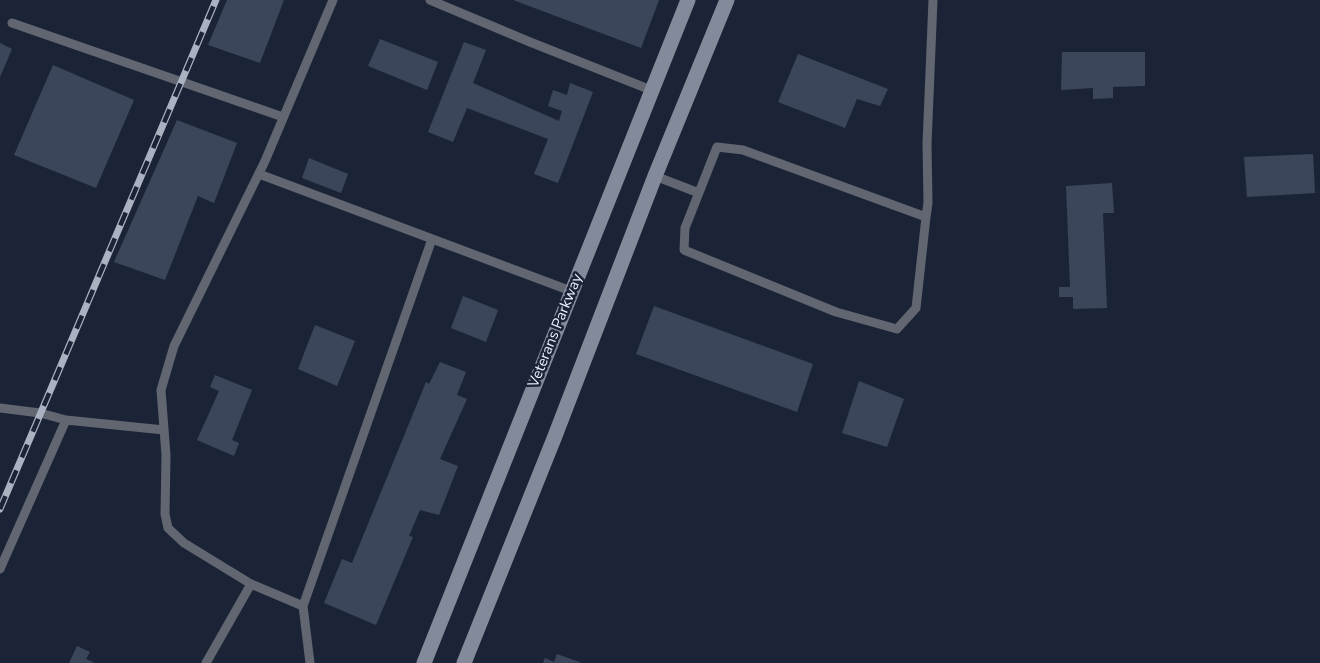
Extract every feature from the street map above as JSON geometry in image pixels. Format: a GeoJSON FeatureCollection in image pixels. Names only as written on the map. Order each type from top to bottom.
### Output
{"type":"FeatureCollection","features":[{"type":"Feature","properties":{"kind":"main road","name":"Veterans Parkway"},"geometry":{"type":"LineString","coordinates":[[424,663],[688,0]]}},
{"type":"Feature","properties":{"kind":"main road"},"geometry":{"type":"LineString","coordinates":[[464,663],[555,436],[655,176],[727,0]]}},
{"type":"Feature","properties":{"kind":"lane"},"geometry":{"type":"LineString","coordinates":[[303,606],[252,584],[184,543],[168,528],[165,514],[166,456],[161,390],[174,346],[259,174],[333,0]]}},
{"type":"Feature","properties":{"kind":"lane"},"geometry":{"type":"LineString","coordinates":[[430,0],[651,90]]}},
{"type":"Feature","properties":{"kind":"lane"},"geometry":{"type":"LineString","coordinates":[[926,217],[743,150],[717,147],[685,228],[684,250],[836,312],[897,329],[916,308],[928,203],[927,133],[933,0]]}},
{"type":"Feature","properties":{"kind":"lane"},"geometry":{"type":"LineString","coordinates":[[12,22],[284,117]]}},
{"type":"Feature","properties":{"kind":"lane"},"geometry":{"type":"LineString","coordinates":[[259,174],[571,291]]}},
{"type":"Feature","properties":{"kind":"lane"},"geometry":{"type":"LineString","coordinates":[[655,176],[699,193]]}},
{"type":"Feature","properties":{"kind":"lane"},"geometry":{"type":"LineString","coordinates":[[310,663],[303,606],[432,239]]}},
{"type":"Feature","properties":{"kind":"lane"},"geometry":{"type":"LineString","coordinates":[[0,408],[40,413],[66,420],[164,430]]}},
{"type":"Feature","properties":{"kind":"lane"},"geometry":{"type":"LineString","coordinates":[[0,568],[66,420]]}},
{"type":"Feature","properties":{"kind":"lane"},"geometry":{"type":"LineString","coordinates":[[206,663],[252,584]]}},
{"type":"Feature","properties":{"kind":"building"},"geometry":{"type":"Polygon","coordinates":[[[227,0],[284,0],[260,63],[208,45],[227,0]]]}},
{"type":"Feature","properties":{"kind":"building"},"geometry":{"type":"Polygon","coordinates":[[[513,0],[659,0],[641,48],[513,0]]]}},
{"type":"Feature","properties":{"kind":"building"},"geometry":{"type":"Polygon","coordinates":[[[380,39],[438,62],[427,90],[368,66],[380,39]]]}},
{"type":"Feature","properties":{"kind":"building"},"geometry":{"type":"Polygon","coordinates":[[[464,42],[486,50],[473,83],[559,121],[562,111],[548,106],[553,90],[567,95],[570,83],[593,92],[558,183],[534,174],[548,139],[467,108],[453,142],[428,132],[464,42]]]}},
{"type":"Feature","properties":{"kind":"building"},"geometry":{"type":"Polygon","coordinates":[[[0,43],[12,49],[0,77],[0,43]]]}},
{"type":"Feature","properties":{"kind":"building"},"geometry":{"type":"Polygon","coordinates":[[[1062,52],[1145,52],[1145,86],[1113,87],[1113,98],[1093,99],[1093,88],[1061,90],[1062,52]]]}},
{"type":"Feature","properties":{"kind":"building"},"geometry":{"type":"Polygon","coordinates":[[[798,54],[888,89],[880,106],[857,99],[845,128],[778,102],[798,54]]]}},
{"type":"Feature","properties":{"kind":"building"},"geometry":{"type":"Polygon","coordinates":[[[53,65],[134,100],[96,188],[14,155],[53,65]]]}},
{"type":"Feature","properties":{"kind":"building"},"geometry":{"type":"Polygon","coordinates":[[[177,120],[237,143],[214,203],[198,196],[165,280],[114,262],[177,120]]]}},
{"type":"Feature","properties":{"kind":"building"},"geometry":{"type":"Polygon","coordinates":[[[1313,154],[1315,193],[1247,197],[1244,157],[1313,154]]]}},
{"type":"Feature","properties":{"kind":"building"},"geometry":{"type":"Polygon","coordinates":[[[309,158],[348,174],[341,193],[302,178],[309,158]]]}},
{"type":"Feature","properties":{"kind":"building"},"geometry":{"type":"Polygon","coordinates":[[[1112,183],[1114,213],[1103,213],[1107,308],[1073,309],[1073,297],[1059,297],[1059,287],[1070,287],[1066,186],[1112,183]]]}},
{"type":"Feature","properties":{"kind":"building"},"geometry":{"type":"Polygon","coordinates":[[[463,296],[498,310],[486,342],[451,328],[463,296]]]}},
{"type":"Feature","properties":{"kind":"building"},"geometry":{"type":"Polygon","coordinates":[[[654,306],[813,364],[797,412],[636,354],[654,306]]]}},
{"type":"Feature","properties":{"kind":"building"},"geometry":{"type":"Polygon","coordinates":[[[315,325],[355,341],[337,386],[298,369],[315,325]]]}},
{"type":"Feature","properties":{"kind":"building"},"geometry":{"type":"Polygon","coordinates":[[[440,362],[466,372],[457,395],[467,399],[440,459],[458,466],[439,515],[420,510],[409,536],[413,537],[376,625],[324,603],[342,559],[352,563],[426,382],[429,384],[440,362]]]}},
{"type":"Feature","properties":{"kind":"building"},"geometry":{"type":"Polygon","coordinates":[[[215,375],[252,390],[232,440],[239,443],[234,456],[197,440],[219,391],[210,387],[215,375]]]}},
{"type":"Feature","properties":{"kind":"building"},"geometry":{"type":"Polygon","coordinates":[[[859,381],[904,399],[887,447],[842,433],[859,381]]]}},
{"type":"Feature","properties":{"kind":"building"},"geometry":{"type":"Polygon","coordinates":[[[77,646],[90,652],[86,659],[95,663],[69,663],[77,646]]]}},
{"type":"Feature","properties":{"kind":"building"},"geometry":{"type":"Polygon","coordinates":[[[557,654],[582,663],[543,663],[545,658],[554,662],[557,654]]]}},
{"type":"Feature","properties":{"kind":"railway"},"geometry":{"type":"LineString","coordinates":[[0,509],[216,0]]}}]}
